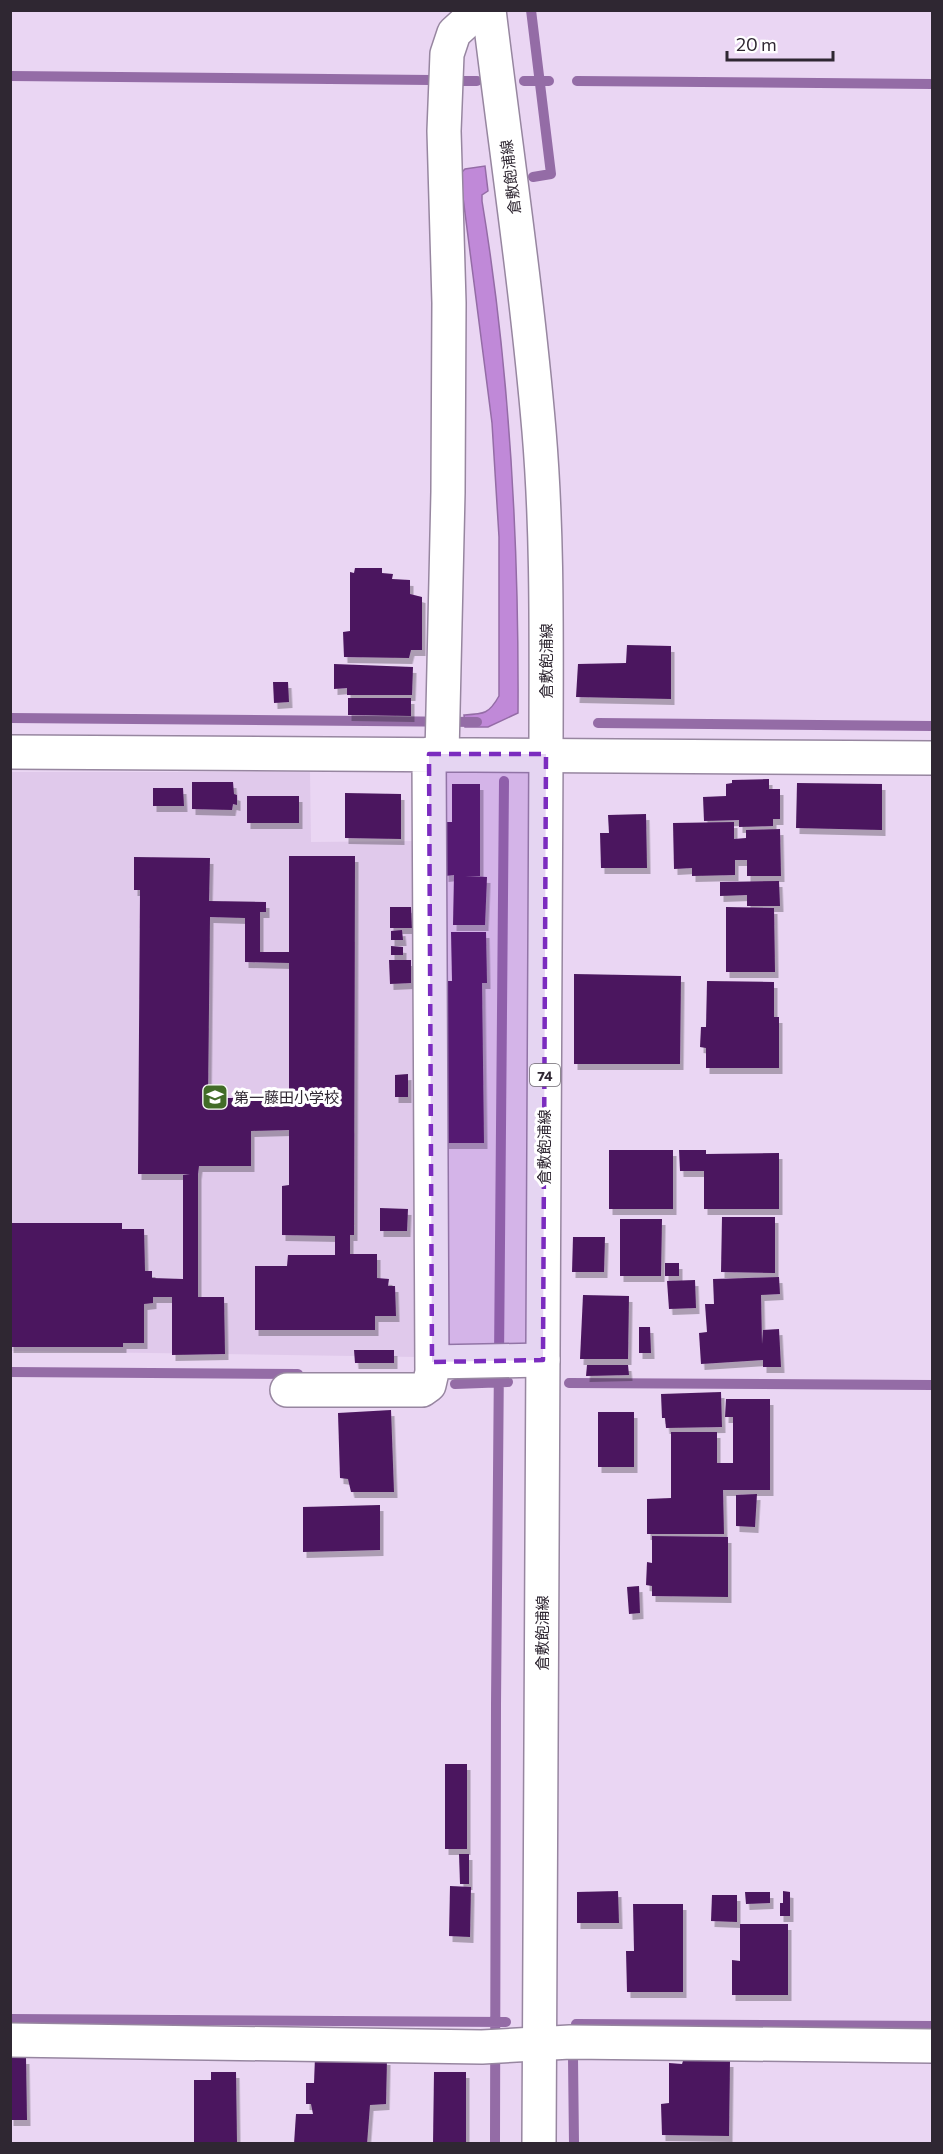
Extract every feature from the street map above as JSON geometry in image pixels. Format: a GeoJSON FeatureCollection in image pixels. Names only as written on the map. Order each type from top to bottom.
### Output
{"type":"FeatureCollection","features":[{"type":"Feature","properties":{"kind":"street"},"geometry":{"type":"LineString","coordinates":[[287,1390],[422,1390],[429,1385],[432,1362],[439,737],[448,492],[449,303],[444,132],[447,54],[454,33],[479,10]]}},
{"type":"Feature","properties":{"kind":"street","name":"倉敷飽浦線"},"geometry":{"type":"LineString","coordinates":[[489,10],[509,162],[539,431],[544,524],[546,754],[543,1360],[509,2045],[539,2144]]}},
{"type":"Feature","properties":{"kind":"street"},"geometry":{"type":"LineString","coordinates":[[10,752],[439,737],[546,754],[933,758]]}},
{"type":"Feature","properties":{"kind":"street"},"geometry":{"type":"LineString","coordinates":[[432,1362],[543,1360]]}},
{"type":"Feature","properties":{"kind":"street"},"geometry":{"type":"LineString","coordinates":[[10,2040],[933,2046]]}},
{"type":"Feature","properties":{"kind":"highlighted area"},"geometry":{"type":"Polygon","coordinates":[[[429,754],[546,754],[543,1360],[432,1362],[429,754]]]}},
{"type":"Feature","properties":{"kind":"shaded area"},"geometry":{"type":"Polygon","coordinates":[[[485,166],[488,191],[482,195],[482,201],[500,328],[511,456],[517,585],[518,713],[488,727],[465,727],[464,715],[489,710],[499,696],[499,537],[492,423],[460,174],[465,169],[485,166]]]}},
{"type":"Feature","properties":{"kind":"shaded area","name":"第一藤田小学校"},"geometry":{"type":"Polygon","coordinates":[[[11,772],[310,772],[311,842],[420,841],[418,1357],[11,1351],[11,772]]]}},
{"type":"Feature","properties":{"kind":"building"},"geometry":{"type":"Polygon","coordinates":[[[355,568],[382,568],[382,573],[393,574],[392,579],[410,580],[410,594],[422,597],[422,650],[411,650],[409,658],[344,657],[343,632],[350,631],[350,572],[354,573],[355,568]]]}},
{"type":"Feature","properties":{"kind":"building"},"geometry":{"type":"Polygon","coordinates":[[[627,645],[671,646],[671,699],[576,697],[578,664],[626,663],[627,645]]]}},
{"type":"Feature","properties":{"kind":"building"},"geometry":{"type":"Polygon","coordinates":[[[334,664],[413,667],[412,695],[347,695],[347,688],[334,689],[334,664]]]}},
{"type":"Feature","properties":{"kind":"building"},"geometry":{"type":"Polygon","coordinates":[[[273,682],[288,682],[289,702],[274,703],[273,682]]]}},
{"type":"Feature","properties":{"kind":"building"},"geometry":{"type":"Polygon","coordinates":[[[348,698],[411,698],[411,716],[348,715],[348,698]]]}},
{"type":"Feature","properties":{"kind":"building"},"geometry":{"type":"Polygon","coordinates":[[[769,779],[769,789],[780,789],[780,819],[773,819],[773,826],[739,827],[739,820],[704,821],[703,797],[726,796],[726,784],[732,783],[732,780],[769,779]]]}},
{"type":"Feature","properties":{"kind":"building"},"geometry":{"type":"Polygon","coordinates":[[[192,782],[233,782],[237,805],[233,804],[232,810],[192,809],[192,782]]]}},
{"type":"Feature","properties":{"kind":"building"},"geometry":{"type":"Polygon","coordinates":[[[797,783],[882,784],[882,830],[796,828],[797,783]]]}},
{"type":"Feature","properties":{"kind":"building"},"geometry":{"type":"Polygon","coordinates":[[[452,784],[480,784],[480,876],[465,876],[487,877],[485,925],[453,925],[454,875],[445,876],[445,822],[452,822],[452,784]]]}},
{"type":"Feature","properties":{"kind":"building"},"geometry":{"type":"Polygon","coordinates":[[[153,788],[183,788],[184,806],[153,806],[153,788]]]}},
{"type":"Feature","properties":{"kind":"building"},"geometry":{"type":"Polygon","coordinates":[[[345,793],[401,794],[401,839],[345,838],[345,793]]]}},
{"type":"Feature","properties":{"kind":"building"},"geometry":{"type":"Polygon","coordinates":[[[247,796],[299,796],[299,823],[247,823],[247,796]]]}},
{"type":"Feature","properties":{"kind":"building"},"geometry":{"type":"Polygon","coordinates":[[[646,814],[647,868],[601,868],[600,833],[609,833],[608,815],[646,814]]]}},
{"type":"Feature","properties":{"kind":"building"},"geometry":{"type":"Polygon","coordinates":[[[734,822],[734,839],[746,838],[746,830],[780,829],[781,876],[747,876],[747,860],[735,860],[735,875],[692,876],[692,868],[674,869],[673,823],[734,822]]]}},
{"type":"Feature","properties":{"kind":"building"},"geometry":{"type":"Polygon","coordinates":[[[289,856],[355,856],[354,1235],[350,1235],[350,1254],[377,1254],[377,1278],[389,1279],[388,1286],[395,1286],[396,1316],[375,1316],[375,1330],[255,1330],[255,1266],[287,1266],[288,1255],[335,1255],[335,1236],[282,1235],[282,1186],[289,1185],[289,1130],[251,1131],[251,1166],[199,1166],[198,1174],[198,1297],[224,1297],[225,1354],[172,1355],[172,1297],[153,1297],[153,1303],[144,1304],[144,1343],[123,1343],[123,1347],[10,1347],[10,1223],[122,1223],[122,1229],[144,1229],[145,1271],[152,1271],[152,1278],[183,1279],[183,1175],[190,1174],[138,1174],[140,890],[134,890],[134,857],[210,858],[209,901],[266,902],[266,912],[260,912],[260,952],[289,952],[289,856]],[[210,917],[208,1098],[289,1098],[289,963],[245,962],[245,918],[210,917]]]}},
{"type":"Feature","properties":{"kind":"building"},"geometry":{"type":"Polygon","coordinates":[[[779,881],[780,906],[747,906],[747,895],[720,896],[720,882],[779,881]]]}},
{"type":"Feature","properties":{"kind":"building"},"geometry":{"type":"Polygon","coordinates":[[[390,907],[411,907],[412,928],[390,928],[390,907]]]}},
{"type":"Feature","properties":{"kind":"building"},"geometry":{"type":"Polygon","coordinates":[[[726,907],[774,908],[775,972],[726,972],[726,907]]]}},
{"type":"Feature","properties":{"kind":"building"},"geometry":{"type":"Polygon","coordinates":[[[402,930],[403,940],[391,940],[391,931],[402,930]]]}},
{"type":"Feature","properties":{"kind":"building"},"geometry":{"type":"Polygon","coordinates":[[[451,932],[486,932],[487,983],[482,983],[484,1143],[445,1143],[442,981],[452,981],[451,932]]]}},
{"type":"Feature","properties":{"kind":"building"},"geometry":{"type":"Polygon","coordinates":[[[391,946],[403,947],[403,955],[391,955],[391,946]]]}},
{"type":"Feature","properties":{"kind":"building"},"geometry":{"type":"Polygon","coordinates":[[[389,960],[411,960],[411,983],[390,984],[389,960]]]}},
{"type":"Feature","properties":{"kind":"building"},"geometry":{"type":"Polygon","coordinates":[[[574,974],[681,976],[680,1064],[574,1064],[574,974]]]}},
{"type":"Feature","properties":{"kind":"building"},"geometry":{"type":"Polygon","coordinates":[[[707,981],[774,982],[774,1017],[779,1017],[779,1068],[706,1068],[706,1048],[700,1047],[701,1027],[706,1027],[707,981]]]}},
{"type":"Feature","properties":{"kind":"building"},"geometry":{"type":"Polygon","coordinates":[[[408,1074],[408,1097],[395,1097],[395,1075],[408,1074]]]}},
{"type":"Feature","properties":{"kind":"building"},"geometry":{"type":"Polygon","coordinates":[[[609,1150],[673,1150],[673,1209],[609,1209],[609,1150]]]}},
{"type":"Feature","properties":{"kind":"building"},"geometry":{"type":"Polygon","coordinates":[[[679,1150],[706,1150],[706,1154],[779,1153],[779,1209],[704,1209],[704,1171],[680,1171],[679,1150]]]}},
{"type":"Feature","properties":{"kind":"building"},"geometry":{"type":"Polygon","coordinates":[[[380,1208],[408,1209],[407,1231],[380,1231],[380,1208]]]}},
{"type":"Feature","properties":{"kind":"building"},"geometry":{"type":"Polygon","coordinates":[[[722,1217],[775,1217],[775,1273],[721,1272],[722,1217]]]}},
{"type":"Feature","properties":{"kind":"building"},"geometry":{"type":"Polygon","coordinates":[[[620,1219],[662,1219],[661,1276],[620,1276],[620,1219]]]}},
{"type":"Feature","properties":{"kind":"building"},"geometry":{"type":"Polygon","coordinates":[[[573,1237],[605,1237],[604,1272],[572,1272],[573,1237]]]}},
{"type":"Feature","properties":{"kind":"building"},"geometry":{"type":"Polygon","coordinates":[[[665,1263],[679,1263],[679,1276],[665,1276],[665,1263]]]}},
{"type":"Feature","properties":{"kind":"building"},"geometry":{"type":"Polygon","coordinates":[[[779,1277],[780,1294],[761,1295],[762,1344],[763,1330],[779,1329],[781,1367],[763,1367],[763,1360],[701,1364],[699,1333],[707,1332],[705,1304],[714,1304],[713,1279],[779,1277]]]}},
{"type":"Feature","properties":{"kind":"building"},"geometry":{"type":"Polygon","coordinates":[[[695,1280],[696,1308],[669,1309],[667,1281],[695,1280]]]}},
{"type":"Feature","properties":{"kind":"building"},"geometry":{"type":"Polygon","coordinates":[[[583,1295],[629,1296],[628,1359],[580,1359],[583,1295]]]}},
{"type":"Feature","properties":{"kind":"building"},"geometry":{"type":"Polygon","coordinates":[[[639,1327],[650,1327],[651,1353],[639,1353],[639,1327]]]}},
{"type":"Feature","properties":{"kind":"building"},"geometry":{"type":"Polygon","coordinates":[[[354,1350],[394,1350],[394,1363],[355,1363],[354,1350]]]}},
{"type":"Feature","properties":{"kind":"building"},"geometry":{"type":"Polygon","coordinates":[[[587,1365],[628,1365],[629,1375],[586,1376],[587,1365]]]}},
{"type":"Feature","properties":{"kind":"building"},"geometry":{"type":"Polygon","coordinates":[[[721,1392],[722,1427],[666,1428],[665,1418],[662,1418],[661,1394],[721,1392]]]}},
{"type":"Feature","properties":{"kind":"building"},"geometry":{"type":"Polygon","coordinates":[[[726,1399],[770,1399],[770,1490],[723,1490],[724,1534],[647,1534],[647,1499],[671,1498],[671,1432],[717,1432],[717,1463],[733,1463],[733,1417],[725,1417],[726,1399]]]}},
{"type":"Feature","properties":{"kind":"building"},"geometry":{"type":"Polygon","coordinates":[[[391,1410],[394,1492],[351,1492],[348,1479],[340,1478],[338,1413],[391,1410]]]}},
{"type":"Feature","properties":{"kind":"building"},"geometry":{"type":"Polygon","coordinates":[[[598,1412],[634,1412],[634,1467],[598,1467],[598,1412]]]}},
{"type":"Feature","properties":{"kind":"building"},"geometry":{"type":"Polygon","coordinates":[[[757,1494],[755,1527],[736,1526],[736,1495],[757,1494]]]}},
{"type":"Feature","properties":{"kind":"building"},"geometry":{"type":"Polygon","coordinates":[[[380,1505],[380,1550],[303,1552],[303,1507],[380,1505]]]}},
{"type":"Feature","properties":{"kind":"building"},"geometry":{"type":"Polygon","coordinates":[[[652,1536],[728,1537],[728,1597],[652,1596],[652,1586],[646,1585],[647,1562],[652,1563],[652,1536]]]}},
{"type":"Feature","properties":{"kind":"building"},"geometry":{"type":"Polygon","coordinates":[[[639,1586],[640,1613],[629,1614],[627,1587],[639,1586]]]}},
{"type":"Feature","properties":{"kind":"building"},"geometry":{"type":"Polygon","coordinates":[[[445,1764],[467,1764],[467,1849],[445,1849],[445,1764]]]}},
{"type":"Feature","properties":{"kind":"building"},"geometry":{"type":"Polygon","coordinates":[[[459,1854],[469,1854],[469,1884],[460,1884],[459,1854]]]}},
{"type":"Feature","properties":{"kind":"building"},"geometry":{"type":"Polygon","coordinates":[[[450,1886],[471,1887],[470,1937],[449,1936],[450,1886]]]}},
{"type":"Feature","properties":{"kind":"building"},"geometry":{"type":"Polygon","coordinates":[[[618,1891],[619,1923],[577,1923],[577,1892],[618,1891]]]}},
{"type":"Feature","properties":{"kind":"building"},"geometry":{"type":"Polygon","coordinates":[[[783,1891],[790,1892],[790,1916],[780,1916],[783,1891]]]}},
{"type":"Feature","properties":{"kind":"building"},"geometry":{"type":"Polygon","coordinates":[[[745,1892],[770,1892],[770,1903],[746,1904],[745,1892]]]}},
{"type":"Feature","properties":{"kind":"building"},"geometry":{"type":"Polygon","coordinates":[[[712,1895],[737,1895],[737,1922],[711,1921],[712,1895]]]}},
{"type":"Feature","properties":{"kind":"building"},"geometry":{"type":"Polygon","coordinates":[[[633,1904],[683,1904],[683,1992],[627,1992],[626,1951],[634,1951],[633,1904]]]}},
{"type":"Feature","properties":{"kind":"building"},"geometry":{"type":"Polygon","coordinates":[[[740,1924],[788,1924],[788,1995],[732,1995],[732,1960],[740,1961],[740,1924]]]}},
{"type":"Feature","properties":{"kind":"building"},"geometry":{"type":"Polygon","coordinates":[[[315,2057],[387,2059],[386,2104],[370,2105],[367,2144],[294,2144],[296,2114],[313,2114],[311,2104],[306,2104],[306,2083],[314,2083],[315,2057]]]}},
{"type":"Feature","properties":{"kind":"building"},"geometry":{"type":"Polygon","coordinates":[[[10,2058],[26,2058],[27,2120],[10,2120],[10,2058]]]}},
{"type":"Feature","properties":{"kind":"building"},"geometry":{"type":"Polygon","coordinates":[[[683,2061],[730,2061],[729,2136],[662,2135],[661,2104],[669,2103],[669,2063],[682,2064],[683,2061]]]}},
{"type":"Feature","properties":{"kind":"building"},"geometry":{"type":"Polygon","coordinates":[[[211,2072],[236,2072],[237,2143],[194,2143],[194,2080],[211,2080],[211,2072]]]}},
{"type":"Feature","properties":{"kind":"building"},"geometry":{"type":"Polygon","coordinates":[[[434,2072],[466,2072],[466,2144],[433,2144],[434,2072]]]}},
{"type":"Feature","properties":{"kind":"waterway"},"geometry":{"type":"LineString","coordinates":[[531,10],[551,174],[533,177]]}},
{"type":"Feature","properties":{"kind":"waterway"},"geometry":{"type":"LineString","coordinates":[[10,76],[431,80]]}},
{"type":"Feature","properties":{"kind":"waterway"},"geometry":{"type":"LineString","coordinates":[[460,81],[477,81]]}},
{"type":"Feature","properties":{"kind":"waterway"},"geometry":{"type":"LineString","coordinates":[[524,81],[549,81]]}},
{"type":"Feature","properties":{"kind":"waterway"},"geometry":{"type":"LineString","coordinates":[[577,81],[932,84]]}},
{"type":"Feature","properties":{"kind":"waterway"},"geometry":{"type":"LineString","coordinates":[[10,718],[477,722]]}},
{"type":"Feature","properties":{"kind":"waterway"},"geometry":{"type":"LineString","coordinates":[[598,723],[932,726]]}},
{"type":"Feature","properties":{"kind":"waterway"},"geometry":{"type":"LineString","coordinates":[[495,2144],[496,1705],[504,781]]}},
{"type":"Feature","properties":{"kind":"waterway"},"geometry":{"type":"LineString","coordinates":[[10,1372],[298,1374]]}},
{"type":"Feature","properties":{"kind":"waterway"},"geometry":{"type":"LineString","coordinates":[[455,1384],[508,1382]]}},
{"type":"Feature","properties":{"kind":"waterway"},"geometry":{"type":"LineString","coordinates":[[569,1383],[932,1385]]}},
{"type":"Feature","properties":{"kind":"waterway"},"geometry":{"type":"LineString","coordinates":[[10,2019],[506,2022]]}},
{"type":"Feature","properties":{"kind":"waterway"},"geometry":{"type":"LineString","coordinates":[[576,2024],[932,2026]]}},
{"type":"Feature","properties":{"kind":"waterway"},"geometry":{"type":"LineString","coordinates":[[573,2058],[574,2144]]}},
{"type":"Feature","properties":{"kind":"place","name":"第一藤田小学校"},"geometry":{"type":"Point","coordinates":[215,1097]}}]}
